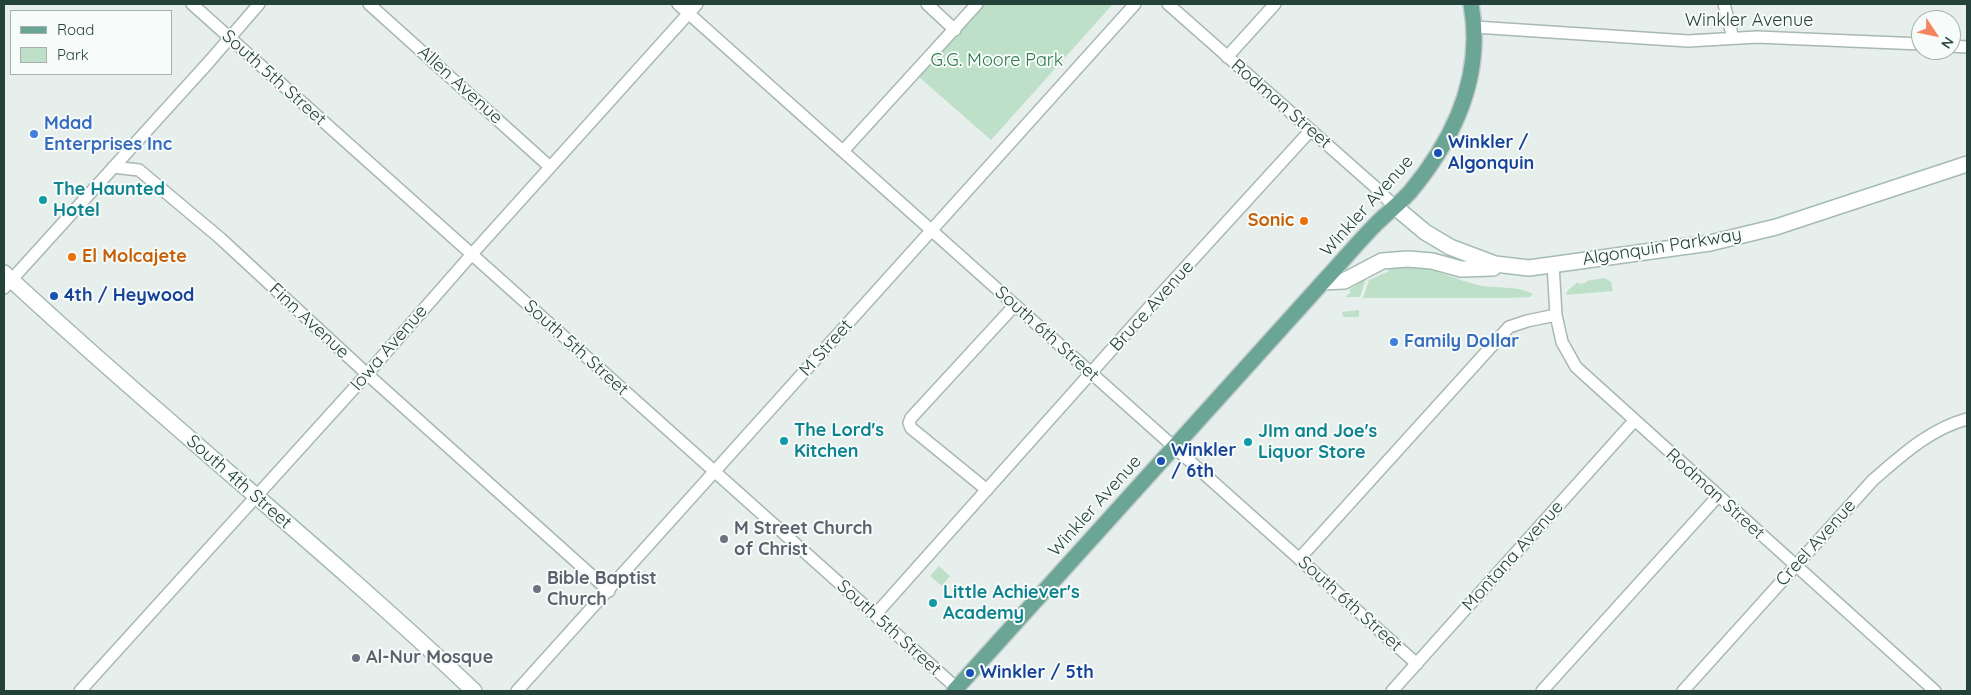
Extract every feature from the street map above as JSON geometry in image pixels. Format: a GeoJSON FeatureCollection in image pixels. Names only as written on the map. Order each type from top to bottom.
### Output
{"type":"FeatureCollection","features":[{"type":"Feature","properties":{"kind":"main road"},"geometry":{"type":"LineString","coordinates":[[1471,4],[1475,27]]}},
{"type":"Feature","properties":{"kind":"main road","name":"Winkler Avenue"},"geometry":{"type":"LineString","coordinates":[[957,690],[1323,282],[1408,193],[1433,162],[1462,109],[1471,74],[1475,27]]}},
{"type":"Feature","properties":{"kind":"main road","name":"Algonquin Parkway"},"geometry":{"type":"LineString","coordinates":[[1394,206],[1425,232],[1450,247],[1478,259],[1513,267],[1529,268],[1710,243],[1776,227],[1967,164]]}},
{"type":"Feature","properties":{"kind":"main road"},"geometry":{"type":"LineString","coordinates":[[1323,282],[1344,281],[1382,261],[1408,259],[1432,261],[1461,269],[1513,267]]}},
{"type":"Feature","properties":{"kind":"main road","name":"South 4th Street"},"geometry":{"type":"LineString","coordinates":[[6,280],[422,642],[474,691]]}},
{"type":"Feature","properties":{"kind":"street","name":"South 5th Street"},"geometry":{"type":"LineString","coordinates":[[192,4],[957,690]]}},
{"type":"Feature","properties":{"kind":"street"},"geometry":{"type":"LineString","coordinates":[[6,280],[113,167],[259,4]]}},
{"type":"Feature","properties":{"kind":"street","name":"Allen Avenue"},"geometry":{"type":"LineString","coordinates":[[369,4],[550,167]]}},
{"type":"Feature","properties":{"kind":"street","name":"South 6th Street"},"geometry":{"type":"LineString","coordinates":[[678,4],[844,150],[1091,374],[1417,664]]}},
{"type":"Feature","properties":{"kind":"street","name":"Iowa Avenue"},"geometry":{"type":"LineString","coordinates":[[80,691],[367,374],[472,254],[697,4]]}},
{"type":"Feature","properties":{"kind":"street"},"geometry":{"type":"LineString","coordinates":[[927,4],[955,30]]}},
{"type":"Feature","properties":{"kind":"street"},"geometry":{"type":"LineString","coordinates":[[844,150],[977,4]]}},
{"type":"Feature","properties":{"kind":"street","name":"M Street"},"geometry":{"type":"LineString","coordinates":[[517,691],[609,591],[1135,4]]}},
{"type":"Feature","properties":{"kind":"street","name":"Rodman Street"},"geometry":{"type":"LineString","coordinates":[[1168,4],[1374,186],[1394,206]]}},
{"type":"Feature","properties":{"kind":"street"},"geometry":{"type":"LineString","coordinates":[[1227,57],[1275,4]]}},
{"type":"Feature","properties":{"kind":"street"},"geometry":{"type":"LineString","coordinates":[[1724,4],[1733,38]]}},
{"type":"Feature","properties":{"kind":"street","name":"Winkler Avenue"},"geometry":{"type":"LineString","coordinates":[[1475,27],[1688,41],[1757,37],[1911,44]]}},
{"type":"Feature","properties":{"kind":"street","name":"Bruce Avenue"},"geometry":{"type":"LineString","coordinates":[[875,616],[1163,292],[1310,131]]}},
{"type":"Feature","properties":{"kind":"street","name":"Finn Avenue"},"geometry":{"type":"LineString","coordinates":[[113,167],[139,170],[220,238],[367,374],[609,591]]}},
{"type":"Feature","properties":{"kind":"street","name":"Rodman Street"},"geometry":{"type":"LineString","coordinates":[[1553,264],[1556,315],[1562,342],[1576,367],[1935,691]]}},
{"type":"Feature","properties":{"kind":"street"},"geometry":{"type":"LineString","coordinates":[[987,490],[911,428],[909,423],[911,418],[1015,305]]}},
{"type":"Feature","properties":{"kind":"street"},"geometry":{"type":"LineString","coordinates":[[1299,559],[1509,327],[1556,315]]}},
{"type":"Feature","properties":{"kind":"street","name":"Creel Avenue"},"geometry":{"type":"LineString","coordinates":[[1683,691],[1862,491],[1903,454],[1929,436],[1967,419]]}},
{"type":"Feature","properties":{"kind":"street","name":"Montana Avenue"},"geometry":{"type":"LineString","coordinates":[[1392,691],[1634,421]]}},
{"type":"Feature","properties":{"kind":"street"},"geometry":{"type":"LineString","coordinates":[[1542,691],[1718,496]]}},
{"type":"Feature","properties":{"kind":"green space","name":"G.G. Moore Park"},"geometry":{"type":"Polygon","coordinates":[[[982,4],[1113,4],[991,140],[919,77],[982,4]]]}},
{"type":"Feature","properties":{"kind":"green space"},"geometry":{"type":"Polygon","coordinates":[[[1408,265],[1408,267],[1418,268],[1418,266],[1478,285],[1520,289],[1533,294],[1530,297],[1509,298],[1363,298],[1369,280],[1389,271],[1388,268],[1408,265]]]}},
{"type":"Feature","properties":{"kind":"green space"},"geometry":{"type":"Polygon","coordinates":[[[1366,278],[1360,297],[1345,297],[1351,292],[1349,290],[1366,278]]]}},
{"type":"Feature","properties":{"kind":"green space"},"geometry":{"type":"Polygon","coordinates":[[[1605,278],[1611,282],[1613,291],[1566,295],[1568,290],[1578,282],[1579,284],[1586,283],[1586,281],[1605,278]]]}},
{"type":"Feature","properties":{"kind":"green space"},"geometry":{"type":"Polygon","coordinates":[[[1359,310],[1359,317],[1343,317],[1342,312],[1359,310]]]}},
{"type":"Feature","properties":{"kind":"green space"},"geometry":{"type":"Polygon","coordinates":[[[939,566],[950,576],[942,586],[930,576],[939,566]]]}},
{"type":"Feature","properties":{"kind":"place","name":"Mdad Enterprises Inc"},"geometry":{"type":"Point","coordinates":[34,134]}},
{"type":"Feature","properties":{"kind":"place","name":"Winkler / Algonquin"},"geometry":{"type":"Point","coordinates":[1438,153]}},
{"type":"Feature","properties":{"kind":"place","name":"The Haunted Hotel"},"geometry":{"type":"Point","coordinates":[43,200]}},
{"type":"Feature","properties":{"kind":"place","name":"Sonic"},"geometry":{"type":"Point","coordinates":[1304,221]}},
{"type":"Feature","properties":{"kind":"place","name":"El Molcajete"},"geometry":{"type":"Point","coordinates":[72,257]}},
{"type":"Feature","properties":{"kind":"place","name":"4th / Heywood"},"geometry":{"type":"Point","coordinates":[54,296]}},
{"type":"Feature","properties":{"kind":"place","name":"Family Dollar"},"geometry":{"type":"Point","coordinates":[1394,342]}},
{"type":"Feature","properties":{"kind":"place","name":"The Lord's Kitchen"},"geometry":{"type":"Point","coordinates":[784,441]}},
{"type":"Feature","properties":{"kind":"place","name":"JIm and Joe's Liquor Store"},"geometry":{"type":"Point","coordinates":[1248,442]}},
{"type":"Feature","properties":{"kind":"place","name":"Winkler / 6th"},"geometry":{"type":"Point","coordinates":[1161,461]}},
{"type":"Feature","properties":{"kind":"place","name":"M Street Church of Christ"},"geometry":{"type":"Point","coordinates":[724,539]}},
{"type":"Feature","properties":{"kind":"place","name":"Bible Baptist Church"},"geometry":{"type":"Point","coordinates":[537,589]}},
{"type":"Feature","properties":{"kind":"place","name":"Little Achiever's Academy"},"geometry":{"type":"Point","coordinates":[933,603]}},
{"type":"Feature","properties":{"kind":"place","name":"Al-Nur Mosque"},"geometry":{"type":"Point","coordinates":[356,658]}},
{"type":"Feature","properties":{"kind":"place","name":"Winkler / 5th"},"geometry":{"type":"Point","coordinates":[970,673]}}]}
